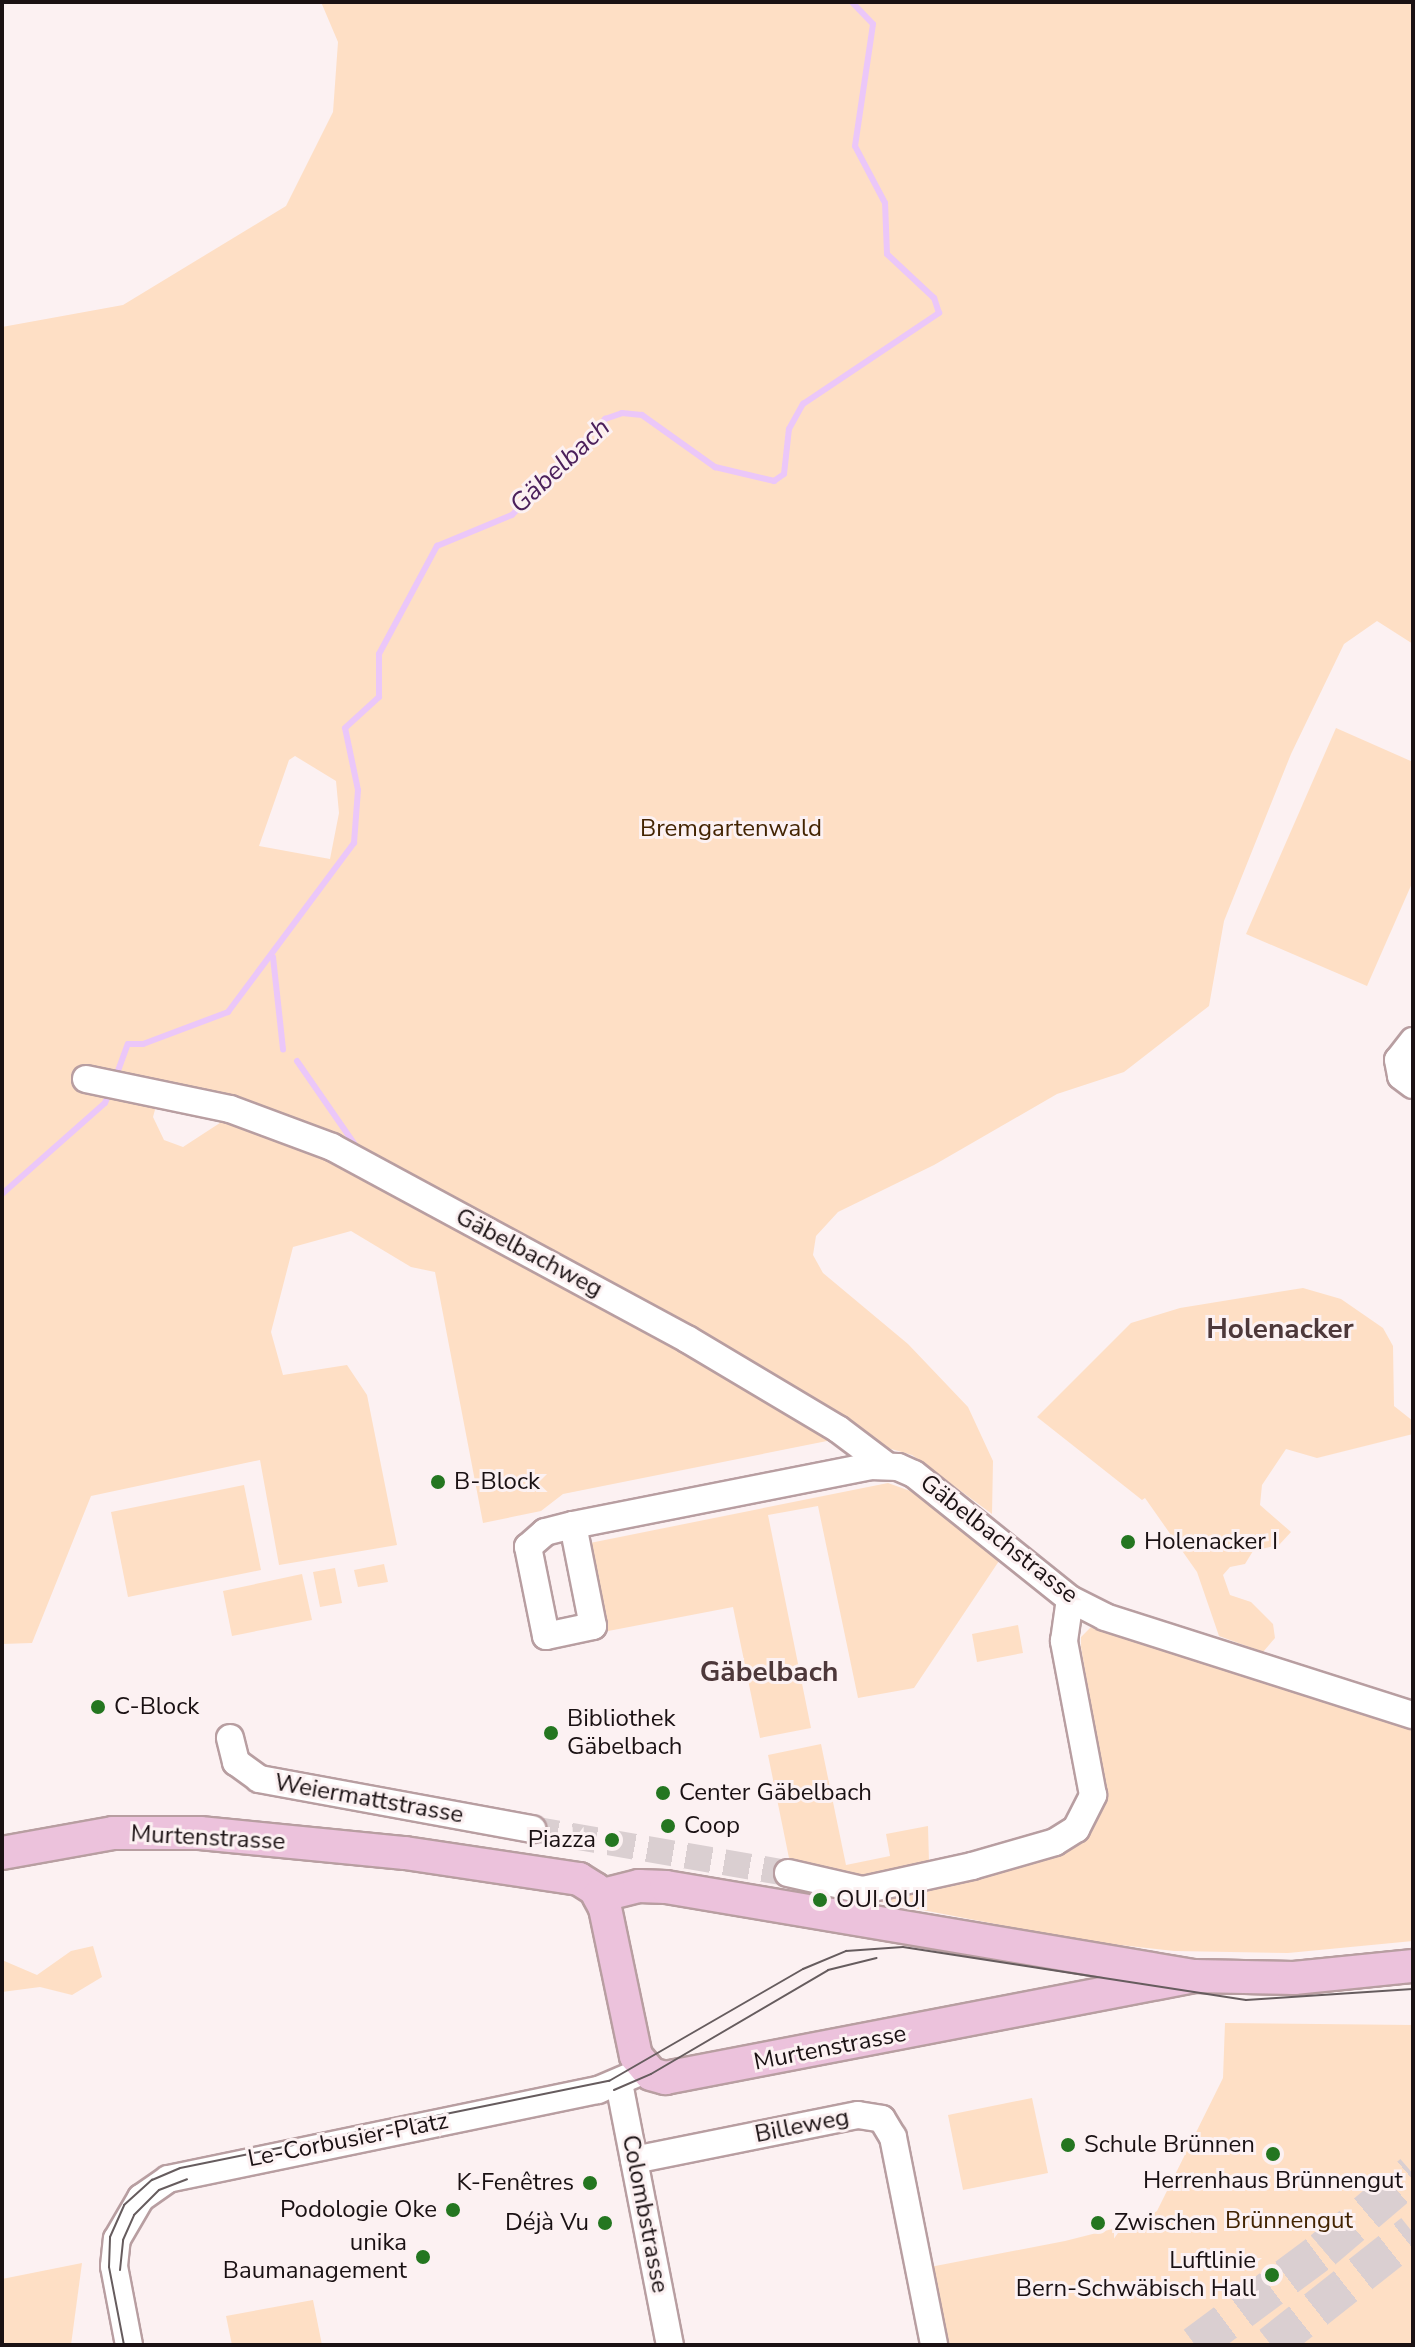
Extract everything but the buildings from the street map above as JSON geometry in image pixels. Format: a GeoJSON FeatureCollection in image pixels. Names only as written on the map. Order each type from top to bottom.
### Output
{"type":"FeatureCollection","features":[{"type":"Feature","properties":{"kind":"main road","name":"Murtenstrasse"},"geometry":{"type":"LineString","coordinates":[[2,1853],[113,1833],[200,1833],[405,1853],[555,1874],[585,1882],[599,1896],[639,1886],[666,1887],[1194,1976],[1308,1977],[1413,1966]]}},
{"type":"Feature","properties":{"kind":"main road"},"geometry":{"type":"LineString","coordinates":[[599,1896],[634,2051],[632,2076]]}},
{"type":"Feature","properties":{"kind":"main road","name":"Murtenstrasse"},"geometry":{"type":"LineString","coordinates":[[632,2076],[674,2078],[1194,1976]]}},
{"type":"Feature","properties":{"kind":"street"},"geometry":{"type":"LineString","coordinates":[[1413,1041],[1398,1060],[1401,1076],[1413,1085]]}},
{"type":"Feature","properties":{"kind":"street","name":"Gäbelbachweg"},"geometry":{"type":"LineString","coordinates":[[86,1079],[259,1117],[332,1147],[687,1339],[838,1429],[886,1465]]}},
{"type":"Feature","properties":{"kind":"street"},"geometry":{"type":"LineString","coordinates":[[573,1525],[886,1465]]}},
{"type":"Feature","properties":{"kind":"street","name":"Gäbelbachstrasse"},"geometry":{"type":"LineString","coordinates":[[886,1465],[914,1474],[1070,1599],[1137,1631],[1413,1715]]}},
{"type":"Feature","properties":{"kind":"street"},"geometry":{"type":"LineString","coordinates":[[788,1873],[863,1890],[972,1866],[1055,1842],[1076,1829],[1091,1804],[1093,1784],[1064,1641],[1070,1599]]}},
{"type":"Feature","properties":{"kind":"street","name":"Weiermattstrasse"},"geometry":{"type":"LineString","coordinates":[[230,1738],[236,1762],[259,1779],[532,1829]]}},
{"type":"Feature","properties":{"kind":"street","name":"Colombstrasse"},"geometry":{"type":"LineString","coordinates":[[632,2076],[634,2160],[670,2345]]}},
{"type":"Feature","properties":{"kind":"street","name":"Le-Corbusier-Platz"},"geometry":{"type":"LineString","coordinates":[[129,2345],[116,2280],[121,2226],[141,2198],[168,2179],[632,2076]]}},
{"type":"Feature","properties":{"kind":"street","name":"Billeweg"},"geometry":{"type":"LineString","coordinates":[[634,2160],[858,2115],[882,2119],[893,2137],[934,2345]]}},
{"type":"Feature","properties":{"kind":"green space","name":"Bremgartenwald"},"geometry":{"type":"Polygon","coordinates":[[[321,2],[1413,2],[1413,644],[1377,621],[1344,644],[1291,754],[1224,921],[1209,1006],[1124,1072],[1057,1094],[934,1165],[838,1212],[816,1236],[813,1255],[823,1273],[908,1344],[968,1407],[993,1461],[992,1514],[912,1455],[874,1444],[315,1127],[233,1098],[162,1084],[153,1117],[164,1140],[183,1147],[226,1119],[288,1139],[378,1182],[379,1189],[394,1197],[407,1195],[654,1328],[832,1440],[563,1494],[541,1511],[483,1523],[435,1272],[411,1267],[351,1231],[293,1247],[271,1332],[283,1375],[347,1365],[367,1395],[397,1545],[279,1565],[260,1460],[91,1496],[32,1643],[2,1644],[2,327],[123,305],[286,206],[333,112],[338,42],[321,2]],[[295,756],[289,760],[259,846],[330,859],[339,813],[336,781],[295,756]]]}},
{"type":"Feature","properties":{"kind":"green space"},"geometry":{"type":"Polygon","coordinates":[[[1336,728],[1413,762],[1413,881],[1367,986],[1246,934],[1336,728]]]}},
{"type":"Feature","properties":{"kind":"green space"},"geometry":{"type":"Polygon","coordinates":[[[1303,1288],[1341,1299],[1383,1328],[1393,1346],[1394,1406],[1413,1421],[1413,1434],[1317,1458],[1286,1449],[1262,1485],[1260,1505],[1291,1532],[1279,1545],[1253,1551],[1245,1564],[1230,1567],[1223,1575],[1230,1595],[1251,1602],[1273,1624],[1275,1638],[1263,1652],[1219,1636],[1197,1572],[1145,1498],[1142,1500],[1037,1417],[1131,1323],[1180,1308],[1303,1288]]]}},
{"type":"Feature","properties":{"kind":"green space"},"geometry":{"type":"Polygon","coordinates":[[[888,1483],[913,1492],[999,1561],[914,1688],[858,1698],[818,1506],[768,1515],[811,1728],[760,1738],[733,1607],[603,1632],[585,1544],[888,1483]]]}},
{"type":"Feature","properties":{"kind":"green space"},"geometry":{"type":"Polygon","coordinates":[[[244,1485],[261,1570],[128,1597],[111,1512],[244,1485]]]}},
{"type":"Feature","properties":{"kind":"green space"},"geometry":{"type":"Polygon","coordinates":[[[384,1564],[388,1582],[358,1587],[354,1570],[384,1564]]]}},
{"type":"Feature","properties":{"kind":"green space"},"geometry":{"type":"Polygon","coordinates":[[[335,1568],[342,1603],[320,1607],[313,1572],[335,1568]]]}},
{"type":"Feature","properties":{"kind":"green space"},"geometry":{"type":"Polygon","coordinates":[[[302,1574],[312,1620],[232,1636],[223,1591],[302,1574]]]}},
{"type":"Feature","properties":{"kind":"green space"},"geometry":{"type":"Polygon","coordinates":[[[1018,1625],[1023,1653],[977,1662],[972,1634],[1018,1625]]]}},
{"type":"Feature","properties":{"kind":"green space"},"geometry":{"type":"Polygon","coordinates":[[[1091,1627],[1413,1723],[1413,1941],[1288,1953],[1174,1951],[1084,1941],[870,1900],[1078,1840],[1099,1814],[1106,1796],[1081,1647],[1081,1637],[1091,1627]]]}},
{"type":"Feature","properties":{"kind":"green space"},"geometry":{"type":"Polygon","coordinates":[[[821,1744],[846,1865],[890,1856],[886,1834],[928,1826],[929,1862],[860,1876],[789,1858],[768,1755],[821,1744]]]}},
{"type":"Feature","properties":{"kind":"green space"},"geometry":{"type":"Polygon","coordinates":[[[93,1946],[102,1977],[72,1995],[40,1987],[2,1992],[2,1960],[37,1975],[71,1951],[93,1946]]]}},
{"type":"Feature","properties":{"kind":"green space","name":"Brünnengut"},"geometry":{"type":"Polygon","coordinates":[[[1225,2023],[1413,2025],[1413,2345],[945,2345],[930,2267],[1065,2241],[1136,2223],[1157,2211],[1223,2078],[1225,2023]]]}},
{"type":"Feature","properties":{"kind":"green space"},"geometry":{"type":"Polygon","coordinates":[[[1032,2098],[1048,2173],[963,2190],[948,2115],[1032,2098]]]}},
{"type":"Feature","properties":{"kind":"green space"},"geometry":{"type":"Polygon","coordinates":[[[82,2263],[71,2345],[2,2345],[2,2279],[82,2263]]]}},
{"type":"Feature","properties":{"kind":"green space"},"geometry":{"type":"Polygon","coordinates":[[[313,2300],[322,2345],[232,2345],[226,2316],[313,2300]]]}},
{"type":"Feature","properties":{"kind":"waterway","name":"Gäbelbach"},"geometry":{"type":"LineString","coordinates":[[115,1079],[128,1044],[143,1044],[228,1012],[354,843],[358,790],[345,728],[379,697],[379,654],[437,546],[512,515],[605,419],[622,413],[642,415],[715,467],[774,481],[784,474],[789,429],[803,404],[939,313],[934,298],[887,254],[885,203],[855,146],[873,24],[852,2]]}},
{"type":"Feature","properties":{"kind":"waterway"},"geometry":{"type":"LineString","coordinates":[[273,957],[283,1049]]}},
{"type":"Feature","properties":{"kind":"waterway"},"geometry":{"type":"LineString","coordinates":[[297,1061],[358,1149]]}},
{"type":"Feature","properties":{"kind":"waterway","name":"Gäbelbach"},"geometry":{"type":"LineString","coordinates":[[2,1194],[105,1103],[111,1089]]}},
{"type":"Feature","properties":{"kind":"tunnel"},"geometry":{"type":"LineString","coordinates":[[532,1829],[788,1873]]}},
{"type":"Feature","properties":{"kind":"tunnel"},"geometry":{"type":"LineString","coordinates":[[1195,2345],[1323,2250],[1413,2173]]}},
{"type":"Feature","properties":{"kind":"tunnel"},"geometry":{"type":"LineString","coordinates":[[1271,2345],[1413,2233]]}},
{"type":"Feature","properties":{"kind":"tram line"},"geometry":{"type":"LineString","coordinates":[[124,2345],[109,2267],[110,2237],[124,2205],[152,2180],[180,2168],[609,2081],[803,1969],[846,1951],[903,1947],[1246,2000],[1413,1989]]}},
{"type":"Feature","properties":{"kind":"tram line"},"geometry":{"type":"LineString","coordinates":[[614,2090],[651,2074],[828,1970],[877,1958]]}},
{"type":"Feature","properties":{"kind":"tram line"},"geometry":{"type":"LineString","coordinates":[[120,2270],[123,2240],[134,2215],[159,2190],[187,2179]]}},
{"type":"Feature","properties":{"kind":"place","name":"B-Block"},"geometry":{"type":"Point","coordinates":[438,1482]}},
{"type":"Feature","properties":{"kind":"place","name":"Holenacker I"},"geometry":{"type":"Point","coordinates":[1128,1542]}},
{"type":"Feature","properties":{"kind":"place","name":"C-Block"},"geometry":{"type":"Point","coordinates":[98,1707]}},
{"type":"Feature","properties":{"kind":"place","name":"Bibliothek Gäbelbach"},"geometry":{"type":"Point","coordinates":[551,1733]}},
{"type":"Feature","properties":{"kind":"place","name":"Center Gäbelbach"},"geometry":{"type":"Point","coordinates":[663,1793]}},
{"type":"Feature","properties":{"kind":"place","name":"Coop"},"geometry":{"type":"Point","coordinates":[668,1826]}},
{"type":"Feature","properties":{"kind":"place","name":"Piazza"},"geometry":{"type":"Point","coordinates":[612,1840]}},
{"type":"Feature","properties":{"kind":"place","name":"OUI OUI"},"geometry":{"type":"Point","coordinates":[820,1900]}},
{"type":"Feature","properties":{"kind":"place","name":"Schule Brünnen"},"geometry":{"type":"Point","coordinates":[1068,2145]}},
{"type":"Feature","properties":{"kind":"place","name":"Herrenhaus Brünnengut"},"geometry":{"type":"Point","coordinates":[1273,2154]}},
{"type":"Feature","properties":{"kind":"place","name":"K-Fenêtres"},"geometry":{"type":"Point","coordinates":[590,2183]}},
{"type":"Feature","properties":{"kind":"place","name":"Podologie Oke"},"geometry":{"type":"Point","coordinates":[453,2210]}},
{"type":"Feature","properties":{"kind":"place","name":"Déjà Vu"},"geometry":{"type":"Point","coordinates":[605,2223]}},
{"type":"Feature","properties":{"kind":"place","name":"Zwischen"},"geometry":{"type":"Point","coordinates":[1098,2223]}},
{"type":"Feature","properties":{"kind":"place","name":"unika Baumanagement"},"geometry":{"type":"Point","coordinates":[423,2257]}},
{"type":"Feature","properties":{"kind":"place","name":"Luftlinie Bern-Schwäbisch Hall"},"geometry":{"type":"Point","coordinates":[1272,2275]}},
{"type":"Feature","properties":{"kind":"district","name":"Holenacker"},"geometry":{"type":"Point","coordinates":[1280,1329]}},
{"type":"Feature","properties":{"kind":"district","name":"Gäbelbach"},"geometry":{"type":"Point","coordinates":[769,1672]}}]}
